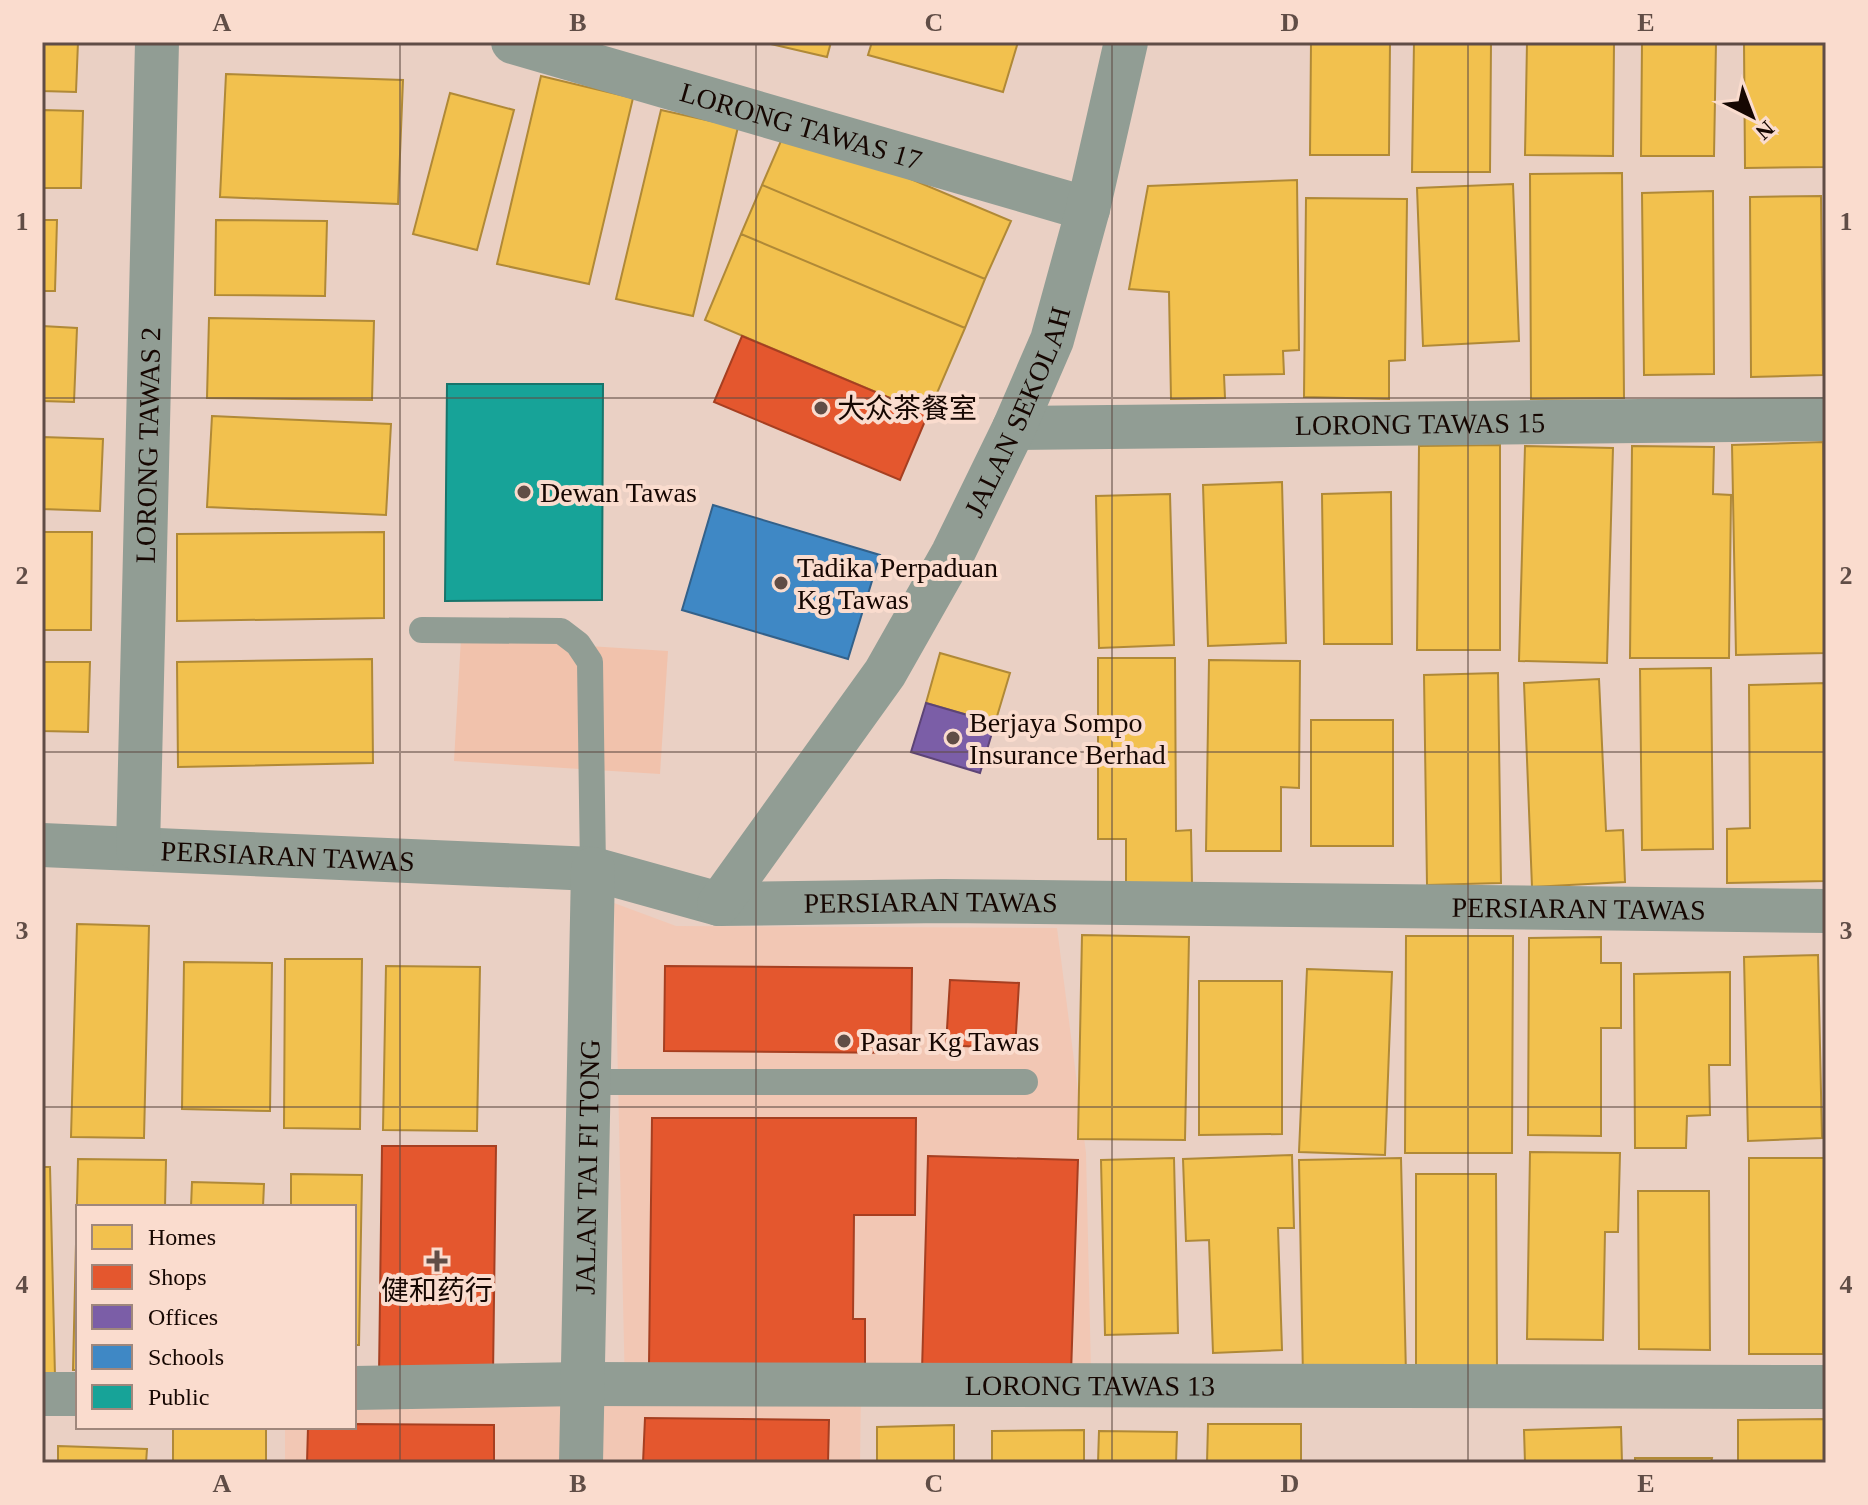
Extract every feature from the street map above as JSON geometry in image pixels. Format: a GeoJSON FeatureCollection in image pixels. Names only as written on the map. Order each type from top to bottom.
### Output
{"type":"FeatureCollection","features":[{"type":"Feature","properties":{"kind":"street","name":"LORONG TAWAS 2"},"geometry":{"type":"LineString","coordinates":[[138,849],[157,42]]}},
{"type":"Feature","properties":{"kind":"street","name":"LORONG TAWAS 17"},"geometry":{"type":"LineString","coordinates":[[513,42],[606,55],[1088,209]]}},
{"type":"Feature","properties":{"kind":"street","name":"JALAN SEKOLAH"},"geometry":{"type":"LineString","coordinates":[[719,904],[885,673],[953,553],[1014,428],[1052,340],[1088,209],[1126,42]]}},
{"type":"Feature","properties":{"kind":"street","name":"LORONG TAWAS 15"},"geometry":{"type":"LineString","coordinates":[[1014,428],[1826,419]]}},
{"type":"Feature","properties":{"kind":"street","name":"PERSIARAN TAWAS"},"geometry":{"type":"LineString","coordinates":[[42,845],[593,869],[719,904],[943,901],[1826,911]]}},
{"type":"Feature","properties":{"kind":"street","name":"JALAN TAI FI TONG"},"geometry":{"type":"LineString","coordinates":[[581,1463],[593,869]]}},
{"type":"Feature","properties":{"kind":"street","name":"LORONG TAWAS 13"},"geometry":{"type":"LineString","coordinates":[[356,1388],[583,1384],[1826,1387]]}},
{"type":"Feature","properties":{"kind":"street"},"geometry":{"type":"LineString","coordinates":[[42,1394],[76,1394]]}},
{"type":"Feature","properties":{"kind":"lane"},"geometry":{"type":"LineString","coordinates":[[422,630],[561,631],[578,644],[590,662],[593,869]]}},
{"type":"Feature","properties":{"kind":"lane"},"geometry":{"type":"LineString","coordinates":[[589,1082],[1025,1082]]}},
{"type":"Feature","properties":{"kind":"shaded area"},"geometry":{"type":"Polygon","coordinates":[[[461,638],[668,651],[660,774],[454,761],[461,638]]]}},
{"type":"Feature","properties":{"kind":"shaded area","name":"Pasar Kg Tawas"},"geometry":{"type":"Polygon","coordinates":[[[614,903],[676,926],[1057,928],[1086,1153],[1091,1371],[861,1391],[860,1463],[285,1463],[285,1429],[356,1429],[356,1387],[625,1389],[614,903]]]}},
{"type":"Feature","properties":{"kind":"building: Homes"},"geometry":{"type":"Polygon","coordinates":[[[42,42],[78,42],[76,92],[42,91],[42,42]]]}},
{"type":"Feature","properties":{"kind":"building: Homes"},"geometry":{"type":"Polygon","coordinates":[[[762,42],[831,42],[827,57],[762,42]]]}},
{"type":"Feature","properties":{"kind":"building: Homes"},"geometry":{"type":"Polygon","coordinates":[[[872,42],[1018,42],[1003,92],[868,55],[872,42]]]}},
{"type":"Feature","properties":{"kind":"building: Homes"},"geometry":{"type":"Polygon","coordinates":[[[1311,42],[1390,42],[1389,155],[1310,155],[1311,42]]]}},
{"type":"Feature","properties":{"kind":"building: Homes"},"geometry":{"type":"Polygon","coordinates":[[[1414,42],[1491,42],[1490,172],[1412,172],[1414,42]]]}},
{"type":"Feature","properties":{"kind":"building: Homes"},"geometry":{"type":"Polygon","coordinates":[[[1527,42],[1614,42],[1613,156],[1525,155],[1527,42]]]}},
{"type":"Feature","properties":{"kind":"building: Homes"},"geometry":{"type":"Polygon","coordinates":[[[1642,42],[1716,42],[1714,156],[1641,156],[1642,42]]]}},
{"type":"Feature","properties":{"kind":"building: Homes"},"geometry":{"type":"Polygon","coordinates":[[[1744,42],[1826,42],[1826,167],[1745,168],[1744,42]]]}},
{"type":"Feature","properties":{"kind":"building: Homes"},"geometry":{"type":"Polygon","coordinates":[[[226,74],[403,80],[398,204],[220,197],[226,74]]]}},
{"type":"Feature","properties":{"kind":"building: Homes"},"geometry":{"type":"Polygon","coordinates":[[[541,76],[633,98],[589,284],[497,264],[541,76]]]}},
{"type":"Feature","properties":{"kind":"building: Homes"},"geometry":{"type":"Polygon","coordinates":[[[450,93],[514,110],[477,250],[413,234],[450,93]]]}},
{"type":"Feature","properties":{"kind":"building: Homes"},"geometry":{"type":"Polygon","coordinates":[[[42,110],[83,111],[81,188],[42,188],[42,110]]]}},
{"type":"Feature","properties":{"kind":"building: Homes"},"geometry":{"type":"Polygon","coordinates":[[[661,110],[738,127],[693,316],[616,299],[661,110]]]}},
{"type":"Feature","properties":{"kind":"building: Homes"},"geometry":{"type":"Polygon","coordinates":[[[787,127],[1011,221],[985,279],[762,185],[787,127]]]}},
{"type":"Feature","properties":{"kind":"building: Homes"},"geometry":{"type":"Polygon","coordinates":[[[1622,173],[1624,398],[1531,399],[1530,174],[1622,173]]]}},
{"type":"Feature","properties":{"kind":"building: Homes"},"geometry":{"type":"Polygon","coordinates":[[[1297,180],[1299,350],[1283,351],[1284,374],[1224,375],[1225,398],[1171,399],[1169,292],[1129,289],[1148,186],[1297,180]]]}},
{"type":"Feature","properties":{"kind":"building: Homes"},"geometry":{"type":"Polygon","coordinates":[[[1513,184],[1519,341],[1423,346],[1417,188],[1513,184]]]}},
{"type":"Feature","properties":{"kind":"building: Homes"},"geometry":{"type":"Polygon","coordinates":[[[762,185],[985,279],[965,328],[741,234],[762,185]]]}},
{"type":"Feature","properties":{"kind":"building: Homes"},"geometry":{"type":"Polygon","coordinates":[[[1713,191],[1714,374],[1644,375],[1642,193],[1713,191]]]}},
{"type":"Feature","properties":{"kind":"building: Homes"},"geometry":{"type":"Polygon","coordinates":[[[1821,196],[1823,375],[1751,377],[1750,197],[1821,196]]]}},
{"type":"Feature","properties":{"kind":"building: Homes"},"geometry":{"type":"Polygon","coordinates":[[[1306,198],[1407,199],[1405,360],[1389,361],[1389,399],[1304,397],[1306,198]]]}},
{"type":"Feature","properties":{"kind":"building: Homes"},"geometry":{"type":"Polygon","coordinates":[[[42,220],[57,220],[55,291],[42,291],[42,220]]]}},
{"type":"Feature","properties":{"kind":"building: Homes"},"geometry":{"type":"Polygon","coordinates":[[[216,220],[327,221],[325,296],[215,295],[216,220]]]}},
{"type":"Feature","properties":{"kind":"building: Homes"},"geometry":{"type":"Polygon","coordinates":[[[741,234],[965,328],[928,414],[705,320],[741,234]]]}},
{"type":"Feature","properties":{"kind":"building: Homes"},"geometry":{"type":"Polygon","coordinates":[[[209,318],[374,321],[372,400],[207,398],[209,318]]]}},
{"type":"Feature","properties":{"kind":"building: Homes"},"geometry":{"type":"Polygon","coordinates":[[[42,326],[77,328],[74,402],[42,401],[42,326]]]}},
{"type":"Feature","properties":{"kind":"building: Homes"},"geometry":{"type":"Polygon","coordinates":[[[212,416],[391,424],[386,515],[207,507],[212,416]]]}},
{"type":"Feature","properties":{"kind":"building: Homes"},"geometry":{"type":"Polygon","coordinates":[[[42,437],[103,439],[100,511],[42,509],[42,437]]]}},
{"type":"Feature","properties":{"kind":"building: Homes"},"geometry":{"type":"Polygon","coordinates":[[[1823,442],[1826,653],[1736,655],[1732,445],[1823,442]]]}},
{"type":"Feature","properties":{"kind":"building: Homes"},"geometry":{"type":"Polygon","coordinates":[[[1500,445],[1500,650],[1417,650],[1419,446],[1500,445]]]}},
{"type":"Feature","properties":{"kind":"building: Homes"},"geometry":{"type":"Polygon","coordinates":[[[1525,446],[1613,448],[1607,663],[1519,661],[1525,446]]]}},
{"type":"Feature","properties":{"kind":"building: Homes"},"geometry":{"type":"Polygon","coordinates":[[[1632,446],[1714,447],[1713,494],[1731,495],[1729,658],[1630,658],[1632,446]]]}},
{"type":"Feature","properties":{"kind":"building: Homes"},"geometry":{"type":"Polygon","coordinates":[[[1282,482],[1286,643],[1208,646],[1203,485],[1282,482]]]}},
{"type":"Feature","properties":{"kind":"building: Homes"},"geometry":{"type":"Polygon","coordinates":[[[1391,492],[1392,644],[1324,644],[1322,494],[1391,492]]]}},
{"type":"Feature","properties":{"kind":"building: Homes"},"geometry":{"type":"Polygon","coordinates":[[[1170,494],[1174,645],[1099,648],[1096,496],[1170,494]]]}},
{"type":"Feature","properties":{"kind":"building: Homes"},"geometry":{"type":"Polygon","coordinates":[[[42,532],[92,532],[91,630],[42,630],[42,532]]]}},
{"type":"Feature","properties":{"kind":"building: Homes"},"geometry":{"type":"Polygon","coordinates":[[[384,532],[384,618],[177,621],[177,534],[384,532]]]}},
{"type":"Feature","properties":{"kind":"building: Homes"},"geometry":{"type":"Polygon","coordinates":[[[940,653],[1010,673],[995,723],[926,703],[940,653]]]}},
{"type":"Feature","properties":{"kind":"building: Homes"},"geometry":{"type":"Polygon","coordinates":[[[1098,658],[1175,658],[1176,831],[1191,830],[1192,883],[1126,883],[1126,839],[1098,839],[1098,658]]]}},
{"type":"Feature","properties":{"kind":"building: Homes"},"geometry":{"type":"Polygon","coordinates":[[[372,659],[373,763],[178,767],[177,662],[372,659]]]}},
{"type":"Feature","properties":{"kind":"building: Homes"},"geometry":{"type":"Polygon","coordinates":[[[1209,660],[1300,661],[1299,788],[1281,787],[1281,851],[1206,851],[1209,660]]]}},
{"type":"Feature","properties":{"kind":"building: Homes"},"geometry":{"type":"Polygon","coordinates":[[[42,662],[90,662],[88,732],[42,731],[42,662]]]}},
{"type":"Feature","properties":{"kind":"building: Homes"},"geometry":{"type":"Polygon","coordinates":[[[1711,668],[1713,849],[1642,850],[1640,669],[1711,668]]]}},
{"type":"Feature","properties":{"kind":"building: Homes"},"geometry":{"type":"Polygon","coordinates":[[[1498,673],[1501,883],[1427,885],[1424,675],[1498,673]]]}},
{"type":"Feature","properties":{"kind":"building: Homes"},"geometry":{"type":"Polygon","coordinates":[[[1599,679],[1606,831],[1623,830],[1625,882],[1532,887],[1524,683],[1599,679]]]}},
{"type":"Feature","properties":{"kind":"building: Homes"},"geometry":{"type":"Polygon","coordinates":[[[1826,683],[1826,881],[1727,883],[1727,829],[1750,828],[1749,685],[1826,683]]]}},
{"type":"Feature","properties":{"kind":"building: Homes"},"geometry":{"type":"Polygon","coordinates":[[[1311,720],[1393,720],[1393,846],[1311,846],[1311,720]]]}},
{"type":"Feature","properties":{"kind":"building: Homes"},"geometry":{"type":"Polygon","coordinates":[[[77,924],[149,926],[144,1138],[71,1137],[77,924]]]}},
{"type":"Feature","properties":{"kind":"building: Homes"},"geometry":{"type":"Polygon","coordinates":[[[1082,935],[1189,937],[1185,1140],[1078,1139],[1082,935]]]}},
{"type":"Feature","properties":{"kind":"building: Homes"},"geometry":{"type":"Polygon","coordinates":[[[1406,936],[1513,936],[1512,1153],[1405,1153],[1406,936]]]}},
{"type":"Feature","properties":{"kind":"building: Homes"},"geometry":{"type":"Polygon","coordinates":[[[1601,937],[1601,963],[1621,963],[1621,1028],[1601,1028],[1601,1136],[1528,1135],[1529,938],[1601,937]]]}},
{"type":"Feature","properties":{"kind":"building: Homes"},"geometry":{"type":"Polygon","coordinates":[[[1818,955],[1822,1138],[1748,1141],[1744,957],[1818,955]]]}},
{"type":"Feature","properties":{"kind":"building: Homes"},"geometry":{"type":"Polygon","coordinates":[[[285,959],[362,959],[360,1129],[284,1128],[285,959]]]}},
{"type":"Feature","properties":{"kind":"building: Homes"},"geometry":{"type":"Polygon","coordinates":[[[184,962],[272,963],[270,1111],[182,1109],[184,962]]]}},
{"type":"Feature","properties":{"kind":"building: Homes"},"geometry":{"type":"Polygon","coordinates":[[[386,966],[480,967],[477,1131],[383,1130],[386,966]]]}},
{"type":"Feature","properties":{"kind":"building: Homes"},"geometry":{"type":"Polygon","coordinates":[[[1307,969],[1392,972],[1385,1155],[1299,1152],[1307,969]]]}},
{"type":"Feature","properties":{"kind":"building: Homes"},"geometry":{"type":"Polygon","coordinates":[[[1730,972],[1730,1065],[1709,1065],[1710,1115],[1687,1116],[1686,1148],[1635,1148],[1634,974],[1730,972]]]}},
{"type":"Feature","properties":{"kind":"building: Homes"},"geometry":{"type":"Polygon","coordinates":[[[1199,981],[1282,981],[1282,1134],[1199,1135],[1199,981]]]}},
{"type":"Feature","properties":{"kind":"building: Homes"},"geometry":{"type":"Polygon","coordinates":[[[1530,1152],[1620,1153],[1618,1232],[1605,1232],[1603,1340],[1527,1339],[1530,1152]]]}},
{"type":"Feature","properties":{"kind":"building: Homes"},"geometry":{"type":"Polygon","coordinates":[[[1292,1155],[1294,1228],[1278,1228],[1282,1350],[1213,1353],[1209,1240],[1186,1241],[1183,1159],[1292,1155]]]}},
{"type":"Feature","properties":{"kind":"building: Homes"},"geometry":{"type":"Polygon","coordinates":[[[1174,1158],[1178,1333],[1105,1335],[1101,1160],[1174,1158]]]}},
{"type":"Feature","properties":{"kind":"building: Homes"},"geometry":{"type":"Polygon","coordinates":[[[1401,1158],[1406,1375],[1303,1378],[1299,1160],[1401,1158]]]}},
{"type":"Feature","properties":{"kind":"building: Homes"},"geometry":{"type":"Polygon","coordinates":[[[1749,1158],[1824,1158],[1823,1354],[1749,1354],[1749,1158]]]}},
{"type":"Feature","properties":{"kind":"building: Homes"},"geometry":{"type":"Polygon","coordinates":[[[78,1159],[166,1160],[165,1205],[77,1205],[78,1159]]]}},
{"type":"Feature","properties":{"kind":"building: Homes"},"geometry":{"type":"Polygon","coordinates":[[[42,1167],[50,1167],[55,1376],[42,1377],[42,1167]]]}},
{"type":"Feature","properties":{"kind":"building: Homes"},"geometry":{"type":"Polygon","coordinates":[[[291,1174],[362,1175],[359,1345],[356,1345],[356,1205],[291,1205],[291,1174]]]}},
{"type":"Feature","properties":{"kind":"building: Homes"},"geometry":{"type":"Polygon","coordinates":[[[1416,1174],[1496,1174],[1497,1372],[1416,1373],[1416,1174]]]}},
{"type":"Feature","properties":{"kind":"building: Homes"},"geometry":{"type":"Polygon","coordinates":[[[192,1182],[264,1184],[263,1205],[191,1205],[192,1182]]]}},
{"type":"Feature","properties":{"kind":"building: Homes"},"geometry":{"type":"Polygon","coordinates":[[[1638,1191],[1709,1191],[1710,1350],[1639,1349],[1638,1191]]]}},
{"type":"Feature","properties":{"kind":"building: Homes"},"geometry":{"type":"Polygon","coordinates":[[[76,1243],[76,1370],[73,1370],[76,1243]]]}},
{"type":"Feature","properties":{"kind":"building: Homes"},"geometry":{"type":"Polygon","coordinates":[[[1826,1419],[1826,1463],[1738,1463],[1738,1420],[1826,1419]]]}},
{"type":"Feature","properties":{"kind":"building: Homes"},"geometry":{"type":"Polygon","coordinates":[[[1208,1424],[1301,1424],[1301,1463],[1207,1463],[1208,1424]]]}},
{"type":"Feature","properties":{"kind":"building: Homes"},"geometry":{"type":"Polygon","coordinates":[[[954,1425],[954,1463],[877,1463],[877,1427],[954,1425]]]}},
{"type":"Feature","properties":{"kind":"building: Homes"},"geometry":{"type":"Polygon","coordinates":[[[1621,1427],[1622,1463],[1525,1463],[1524,1430],[1621,1427]]]}},
{"type":"Feature","properties":{"kind":"building: Homes"},"geometry":{"type":"Polygon","coordinates":[[[173,1429],[266,1429],[266,1463],[173,1463],[173,1429]]]}},
{"type":"Feature","properties":{"kind":"building: Homes"},"geometry":{"type":"Polygon","coordinates":[[[1084,1430],[1084,1463],[992,1463],[992,1431],[1084,1430]]]}},
{"type":"Feature","properties":{"kind":"building: Homes"},"geometry":{"type":"Polygon","coordinates":[[[1099,1431],[1177,1432],[1176,1463],[1098,1463],[1099,1431]]]}},
{"type":"Feature","properties":{"kind":"building: Homes"},"geometry":{"type":"Polygon","coordinates":[[[58,1446],[147,1449],[146,1463],[58,1463],[58,1446]]]}},
{"type":"Feature","properties":{"kind":"building: Homes"},"geometry":{"type":"Polygon","coordinates":[[[1635,1458],[1712,1458],[1711,1463],[1635,1463],[1635,1458]]]}},
{"type":"Feature","properties":{"kind":"building: Shops","name":"大众茶餐室"},"geometry":{"type":"Polygon","coordinates":[[[742,336],[928,414],[900,480],[714,402],[742,336]]]}},
{"type":"Feature","properties":{"kind":"building: Shops"},"geometry":{"type":"Polygon","coordinates":[[[665,966],[912,968],[911,1053],[664,1051],[665,966]]]}},
{"type":"Feature","properties":{"kind":"building: Shops"},"geometry":{"type":"Polygon","coordinates":[[[950,980],[1019,983],[1015,1049],[946,1045],[950,980]]]}},
{"type":"Feature","properties":{"kind":"building: Shops"},"geometry":{"type":"Polygon","coordinates":[[[652,1118],[916,1118],[915,1215],[854,1215],[853,1319],[865,1319],[865,1366],[649,1365],[652,1118]]]}},
{"type":"Feature","properties":{"kind":"building: Shops","name":"健和药行"},"geometry":{"type":"Polygon","coordinates":[[[382,1146],[496,1146],[493,1375],[379,1375],[382,1146]]]}},
{"type":"Feature","properties":{"kind":"building: Shops"},"geometry":{"type":"Polygon","coordinates":[[[928,1156],[1078,1160],[1071,1374],[922,1371],[928,1156]]]}},
{"type":"Feature","properties":{"kind":"building: Shops"},"geometry":{"type":"Polygon","coordinates":[[[645,1418],[829,1420],[828,1463],[643,1463],[645,1418]]]}},
{"type":"Feature","properties":{"kind":"building: Shops"},"geometry":{"type":"Polygon","coordinates":[[[356,1424],[494,1425],[494,1463],[307,1463],[308,1429],[356,1429],[356,1424]]]}},
{"type":"Feature","properties":{"kind":"building: Offices","name":"Berjaya Sompo Insurance Berhad"},"geometry":{"type":"Polygon","coordinates":[[[926,703],[995,723],[980,773],[911,752],[926,703]]]}},
{"type":"Feature","properties":{"kind":"building: Schools","name":"Tadika Perpaduan Kg Tawas"},"geometry":{"type":"Polygon","coordinates":[[[713,505],[880,555],[848,659],[682,610],[713,505]]]}},
{"type":"Feature","properties":{"kind":"building: Public","name":"Dewan Tawas"},"geometry":{"type":"Polygon","coordinates":[[[447,384],[603,384],[602,600],[445,601],[447,384]]]}},
{"type":"Feature","properties":{"kind":"place","name":"大众茶餐室"},"geometry":{"type":"Point","coordinates":[821,408]}},
{"type":"Feature","properties":{"kind":"place","name":"Dewan Tawas"},"geometry":{"type":"Point","coordinates":[524,492]}},
{"type":"Feature","properties":{"kind":"place","name":"Tadika Perpaduan Kg Tawas"},"geometry":{"type":"Point","coordinates":[781,583]}},
{"type":"Feature","properties":{"kind":"place","name":"Berjaya Sompo Insurance Berhad"},"geometry":{"type":"Point","coordinates":[953,738]}},
{"type":"Feature","properties":{"kind":"place","name":"Pasar Kg Tawas"},"geometry":{"type":"Point","coordinates":[844,1041]}},
{"type":"Feature","properties":{"kind":"place","name":"健和药行"},"geometry":{"type":"Point","coordinates":[437,1261]}}]}
